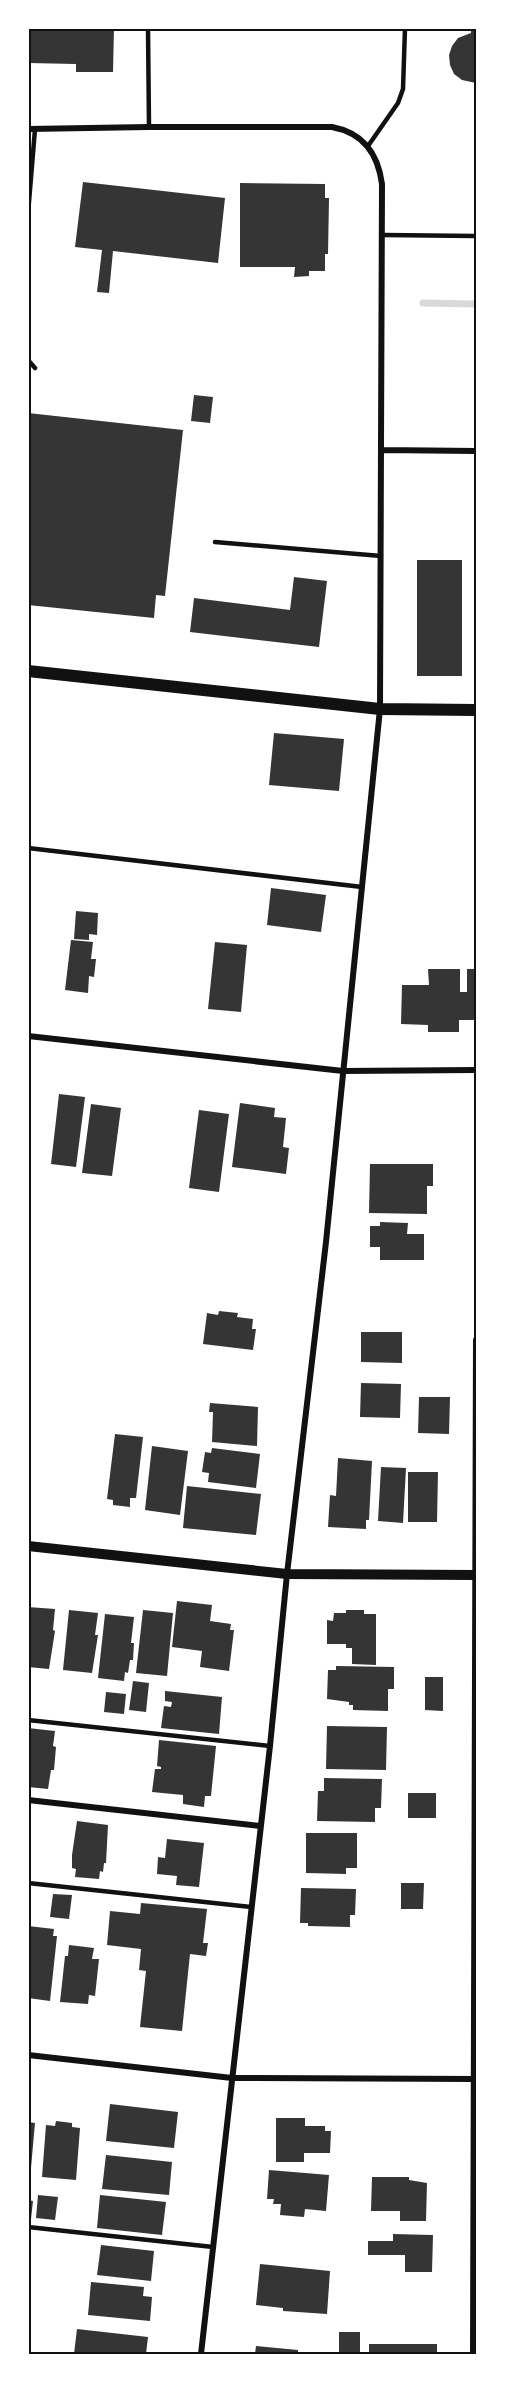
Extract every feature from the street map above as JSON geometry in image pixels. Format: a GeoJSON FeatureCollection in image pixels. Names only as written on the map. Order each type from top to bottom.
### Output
{"type":"FeatureCollection","features":[{"type":"Feature","properties":{"kind":"main road"},"geometry":{"type":"LineString","coordinates":[[28,671],[381,709],[477,710]]}},
{"type":"Feature","properties":{"kind":"street"},"geometry":{"type":"LineString","coordinates":[[32,129],[149,126],[332,127],[345,129],[358,135],[376,156],[380,168],[383,235],[381,709],[326,1242],[201,2355]]}},
{"type":"Feature","properties":{"kind":"street"},"geometry":{"type":"LineString","coordinates":[[382,450],[477,451]]}},
{"type":"Feature","properties":{"kind":"street"},"geometry":{"type":"LineString","coordinates":[[28,1036],[343,1071],[477,1070]]}},
{"type":"Feature","properties":{"kind":"street"},"geometry":{"type":"LineString","coordinates":[[472,2355],[477,1340]]}},
{"type":"Feature","properties":{"kind":"street"},"geometry":{"type":"LineString","coordinates":[[28,1546],[287,1574],[475,1575]]}},
{"type":"Feature","properties":{"kind":"street"},"geometry":{"type":"LineString","coordinates":[[28,1800],[260,1826]]}},
{"type":"Feature","properties":{"kind":"street"},"geometry":{"type":"LineString","coordinates":[[28,2055],[232,2078],[475,2079]]}},
{"type":"Feature","properties":{"kind":"lane"},"geometry":{"type":"LineString","coordinates":[[148,28],[149,126]]}},
{"type":"Feature","properties":{"kind":"lane"},"geometry":{"type":"LineString","coordinates":[[368,146],[398,103],[404,89],[405,28]]}},
{"type":"Feature","properties":{"kind":"lane"},"geometry":{"type":"LineString","coordinates":[[28,214],[32,129]]}},
{"type":"Feature","properties":{"kind":"lane"},"geometry":{"type":"LineString","coordinates":[[383,235],[477,236]]}},
{"type":"Feature","properties":{"kind":"lane"},"geometry":{"type":"LineString","coordinates":[[28,360],[35,368]]}},
{"type":"Feature","properties":{"kind":"lane"},"geometry":{"type":"LineString","coordinates":[[215,542],[381,556]]}},
{"type":"Feature","properties":{"kind":"lane"},"geometry":{"type":"LineString","coordinates":[[28,848],[362,887]]}},
{"type":"Feature","properties":{"kind":"lane"},"geometry":{"type":"LineString","coordinates":[[28,1720],[270,1746]]}},
{"type":"Feature","properties":{"kind":"lane"},"geometry":{"type":"LineString","coordinates":[[28,1883],[251,1907]]}},
{"type":"Feature","properties":{"kind":"lane"},"geometry":{"type":"LineString","coordinates":[[28,2227],[213,2247]]}},
{"type":"Feature","properties":{"kind":"building"},"geometry":{"type":"Polygon","coordinates":[[[28,28],[114,28],[113,72],[76,72],[76,64],[28,63],[28,28]]]}},
{"type":"Feature","properties":{"kind":"building"},"geometry":{"type":"Polygon","coordinates":[[[460,28],[476,28],[476,83],[462,80],[454,74],[450,65],[449,55],[452,46],[458,38],[471,33],[471,31],[460,30],[460,28]]]}},
{"type":"Feature","properties":{"kind":"building"},"geometry":{"type":"Polygon","coordinates":[[[83,182],[225,198],[218,263],[113,251],[109,293],[97,292],[102,250],[75,247],[83,182]]]}},
{"type":"Feature","properties":{"kind":"building"},"geometry":{"type":"Polygon","coordinates":[[[240,183],[325,184],[325,198],[329,198],[328,254],[325,254],[325,271],[309,271],[309,276],[294,277],[295,267],[240,267],[240,183]]]}},
{"type":"Feature","properties":{"kind":"building"},"geometry":{"type":"Polygon","coordinates":[[[194,395],[213,397],[210,423],[191,421],[194,395]]]}},
{"type":"Feature","properties":{"kind":"building"},"geometry":{"type":"Polygon","coordinates":[[[28,413],[183,430],[165,596],[156,595],[154,618],[28,605],[28,413]]]}},
{"type":"Feature","properties":{"kind":"building"},"geometry":{"type":"Polygon","coordinates":[[[417,560],[462,560],[462,676],[417,676],[417,560]]]}},
{"type":"Feature","properties":{"kind":"building"},"geometry":{"type":"Polygon","coordinates":[[[294,577],[327,581],[319,647],[190,632],[194,598],[290,610],[294,577]]]}},
{"type":"Feature","properties":{"kind":"building"},"geometry":{"type":"Polygon","coordinates":[[[274,733],[344,739],[339,791],[269,785],[274,733]]]}},
{"type":"Feature","properties":{"kind":"building"},"geometry":{"type":"Polygon","coordinates":[[[271,888],[326,895],[321,932],[267,925],[271,888]]]}},
{"type":"Feature","properties":{"kind":"building"},"geometry":{"type":"Polygon","coordinates":[[[76,911],[98,913],[97,935],[89,934],[89,940],[74,939],[76,911]]]}},
{"type":"Feature","properties":{"kind":"building"},"geometry":{"type":"Polygon","coordinates":[[[71,940],[93,942],[91,959],[96,959],[94,977],[89,976],[88,993],[65,990],[71,940]]]}},
{"type":"Feature","properties":{"kind":"building"},"geometry":{"type":"Polygon","coordinates":[[[215,942],[247,945],[241,1012],[208,1009],[215,942]]]}},
{"type":"Feature","properties":{"kind":"building"},"geometry":{"type":"Polygon","coordinates":[[[428,969],[460,969],[460,992],[467,992],[467,969],[476,969],[476,1020],[459,1020],[459,1032],[428,1032],[428,1025],[401,1024],[402,985],[429,985],[428,969]]]}},
{"type":"Feature","properties":{"kind":"building"},"geometry":{"type":"Polygon","coordinates":[[[59,1094],[85,1097],[76,1167],[51,1164],[59,1094]]]}},
{"type":"Feature","properties":{"kind":"building"},"geometry":{"type":"Polygon","coordinates":[[[240,1103],[275,1108],[274,1117],[286,1118],[283,1147],[289,1148],[286,1174],[232,1167],[240,1103]]]}},
{"type":"Feature","properties":{"kind":"building"},"geometry":{"type":"Polygon","coordinates":[[[91,1104],[121,1108],[112,1176],[82,1173],[91,1104]]]}},
{"type":"Feature","properties":{"kind":"building"},"geometry":{"type":"Polygon","coordinates":[[[199,1110],[229,1114],[219,1192],[189,1188],[199,1110]]]}},
{"type":"Feature","properties":{"kind":"building"},"geometry":{"type":"Polygon","coordinates":[[[370,1164],[433,1164],[433,1186],[427,1186],[427,1214],[369,1213],[370,1164]]]}},
{"type":"Feature","properties":{"kind":"building"},"geometry":{"type":"Polygon","coordinates":[[[380,1222],[408,1223],[407,1234],[424,1234],[424,1260],[380,1260],[380,1247],[370,1247],[370,1226],[380,1226],[380,1222]]]}},
{"type":"Feature","properties":{"kind":"building"},"geometry":{"type":"Polygon","coordinates":[[[219,1311],[238,1313],[237,1317],[253,1319],[252,1329],[256,1329],[253,1350],[203,1344],[207,1313],[218,1315],[219,1311]]]}},
{"type":"Feature","properties":{"kind":"building"},"geometry":{"type":"Polygon","coordinates":[[[361,1332],[402,1332],[402,1363],[361,1362],[361,1332]]]}},
{"type":"Feature","properties":{"kind":"building"},"geometry":{"type":"Polygon","coordinates":[[[361,1383],[401,1384],[400,1418],[360,1417],[361,1383]]]}},
{"type":"Feature","properties":{"kind":"building"},"geometry":{"type":"Polygon","coordinates":[[[419,1397],[450,1397],[449,1434],[418,1433],[419,1397]]]}},
{"type":"Feature","properties":{"kind":"building"},"geometry":{"type":"Polygon","coordinates":[[[210,1403],[258,1407],[257,1446],[212,1442],[213,1412],[209,1412],[210,1403]]]}},
{"type":"Feature","properties":{"kind":"building"},"geometry":{"type":"Polygon","coordinates":[[[115,1434],[143,1437],[136,1498],[130,1498],[130,1507],[113,1505],[113,1500],[107,1499],[115,1434]]]}},
{"type":"Feature","properties":{"kind":"building"},"geometry":{"type":"Polygon","coordinates":[[[152,1446],[188,1451],[180,1515],[145,1510],[152,1446]]]}},
{"type":"Feature","properties":{"kind":"building"},"geometry":{"type":"Polygon","coordinates":[[[212,1448],[260,1454],[256,1488],[208,1482],[209,1473],[202,1472],[205,1452],[211,1453],[212,1448]]]}},
{"type":"Feature","properties":{"kind":"building"},"geometry":{"type":"Polygon","coordinates":[[[338,1458],[372,1461],[369,1520],[366,1520],[366,1529],[328,1527],[330,1495],[336,1496],[338,1458]]]}},
{"type":"Feature","properties":{"kind":"building"},"geometry":{"type":"Polygon","coordinates":[[[381,1467],[406,1468],[403,1523],[378,1521],[381,1467]]]}},
{"type":"Feature","properties":{"kind":"building"},"geometry":{"type":"Polygon","coordinates":[[[408,1472],[438,1472],[437,1522],[408,1522],[408,1472]]]}},
{"type":"Feature","properties":{"kind":"building"},"geometry":{"type":"Polygon","coordinates":[[[187,1486],[261,1494],[256,1535],[183,1528],[187,1486]]]}},
{"type":"Feature","properties":{"kind":"building"},"geometry":{"type":"Polygon","coordinates":[[[177,1601],[212,1605],[210,1621],[231,1624],[230,1630],[234,1630],[229,1671],[200,1667],[202,1651],[172,1647],[177,1601]]]}},
{"type":"Feature","properties":{"kind":"building"},"geometry":{"type":"Polygon","coordinates":[[[28,1607],[55,1609],[53,1630],[55,1631],[49,1669],[28,1667],[28,1607]]]}},
{"type":"Feature","properties":{"kind":"building"},"geometry":{"type":"Polygon","coordinates":[[[69,1610],[98,1613],[95,1635],[98,1635],[92,1673],[63,1670],[69,1610]]]}},
{"type":"Feature","properties":{"kind":"building"},"geometry":{"type":"Polygon","coordinates":[[[143,1610],[173,1613],[167,1676],[136,1673],[143,1610]]]}},
{"type":"Feature","properties":{"kind":"building"},"geometry":{"type":"Polygon","coordinates":[[[346,1610],[364,1610],[364,1614],[376,1614],[376,1665],[352,1664],[352,1648],[346,1648],[346,1644],[327,1644],[327,1620],[333,1621],[334,1613],[346,1613],[346,1610]]]}},
{"type":"Feature","properties":{"kind":"building"},"geometry":{"type":"Polygon","coordinates":[[[105,1614],[134,1617],[131,1643],[134,1643],[133,1660],[130,1660],[124,1681],[98,1678],[105,1614]]]}},
{"type":"Feature","properties":{"kind":"building"},"geometry":{"type":"Polygon","coordinates":[[[336,1666],[394,1667],[394,1689],[388,1689],[388,1711],[353,1710],[353,1705],[349,1705],[349,1702],[327,1699],[328,1670],[336,1670],[336,1666]]]}},
{"type":"Feature","properties":{"kind":"building"},"geometry":{"type":"Polygon","coordinates":[[[425,1677],[443,1677],[443,1711],[425,1710],[425,1677]]]}},
{"type":"Feature","properties":{"kind":"building"},"geometry":{"type":"Polygon","coordinates":[[[133,1681],[149,1683],[146,1712],[129,1710],[133,1681]]]}},
{"type":"Feature","properties":{"kind":"building"},"geometry":{"type":"Polygon","coordinates":[[[165,1691],[222,1697],[219,1734],[161,1728],[164,1706],[171,1707],[172,1702],[165,1701],[165,1691]]]}},
{"type":"Feature","properties":{"kind":"building"},"geometry":{"type":"Polygon","coordinates":[[[106,1692],[126,1694],[124,1714],[104,1712],[106,1692]]]}},
{"type":"Feature","properties":{"kind":"building"},"geometry":{"type":"Polygon","coordinates":[[[327,1726],[387,1727],[386,1770],[326,1769],[327,1726]]]}},
{"type":"Feature","properties":{"kind":"building"},"geometry":{"type":"Polygon","coordinates":[[[28,1728],[55,1731],[54,1770],[51,1770],[48,1789],[28,1787],[28,1728]]]}},
{"type":"Feature","properties":{"kind":"building"},"geometry":{"type":"Polygon","coordinates":[[[159,1740],[216,1746],[211,1796],[205,1796],[204,1807],[183,1804],[183,1795],[152,1792],[155,1769],[161,1769],[157,1766],[159,1740]]]}},
{"type":"Feature","properties":{"kind":"building"},"geometry":{"type":"Polygon","coordinates":[[[324,1778],[382,1779],[381,1808],[375,1808],[375,1822],[317,1821],[318,1791],[324,1791],[324,1778]]]}},
{"type":"Feature","properties":{"kind":"building"},"geometry":{"type":"Polygon","coordinates":[[[408,1793],[436,1793],[436,1818],[408,1818],[408,1793]]]}},
{"type":"Feature","properties":{"kind":"building"},"geometry":{"type":"Polygon","coordinates":[[[77,1821],[108,1825],[106,1863],[104,1863],[103,1872],[100,1871],[99,1879],[75,1877],[76,1869],[72,1868],[72,1855],[77,1821]]]}},
{"type":"Feature","properties":{"kind":"building"},"geometry":{"type":"Polygon","coordinates":[[[306,1833],[357,1833],[357,1868],[346,1868],[346,1874],[306,1873],[306,1833]]]}},
{"type":"Feature","properties":{"kind":"building"},"geometry":{"type":"Polygon","coordinates":[[[167,1839],[204,1843],[199,1887],[176,1885],[177,1876],[157,1874],[158,1857],[165,1858],[167,1839]]]}},
{"type":"Feature","properties":{"kind":"building"},"geometry":{"type":"Polygon","coordinates":[[[401,1883],[424,1883],[423,1909],[401,1909],[401,1883]]]}},
{"type":"Feature","properties":{"kind":"building"},"geometry":{"type":"Polygon","coordinates":[[[301,1888],[356,1889],[355,1915],[350,1915],[350,1927],[308,1926],[308,1923],[300,1923],[301,1888]]]}},
{"type":"Feature","properties":{"kind":"building"},"geometry":{"type":"Polygon","coordinates":[[[53,1894],[72,1895],[69,1919],[50,1917],[53,1894]]]}},
{"type":"Feature","properties":{"kind":"building"},"geometry":{"type":"Polygon","coordinates":[[[141,1903],[207,1909],[203,1943],[208,1943],[206,1956],[190,1954],[182,2031],[140,2027],[146,1971],[139,1970],[141,1949],[107,1945],[110,1911],[140,1914],[141,1903]]]}},
{"type":"Feature","properties":{"kind":"building"},"geometry":{"type":"Polygon","coordinates":[[[28,1926],[54,1929],[53,1936],[57,1936],[50,2001],[28,1998],[28,1926]]]}},
{"type":"Feature","properties":{"kind":"building"},"geometry":{"type":"Polygon","coordinates":[[[69,1945],[94,1948],[92,1959],[99,1959],[95,1996],[89,1995],[88,2004],[60,2002],[65,1956],[68,1956],[69,1945]]]}},
{"type":"Feature","properties":{"kind":"building"},"geometry":{"type":"Polygon","coordinates":[[[110,2104],[178,2112],[174,2148],[106,2141],[110,2104]]]}},
{"type":"Feature","properties":{"kind":"building"},"geometry":{"type":"Polygon","coordinates":[[[276,2118],[305,2118],[305,2126],[325,2126],[325,2131],[331,2131],[330,2153],[304,2153],[304,2162],[276,2162],[276,2118]]]}},
{"type":"Feature","properties":{"kind":"building"},"geometry":{"type":"Polygon","coordinates":[[[56,2121],[72,2123],[72,2127],[80,2128],[76,2180],[42,2177],[46,2125],[55,2126],[56,2121]]]}},
{"type":"Feature","properties":{"kind":"building"},"geometry":{"type":"Polygon","coordinates":[[[28,2122],[35,2123],[30,2179],[28,2179],[28,2122]]]}},
{"type":"Feature","properties":{"kind":"building"},"geometry":{"type":"Polygon","coordinates":[[[106,2155],[172,2162],[169,2195],[102,2189],[106,2155]]]}},
{"type":"Feature","properties":{"kind":"building"},"geometry":{"type":"Polygon","coordinates":[[[269,2170],[329,2175],[326,2211],[305,2209],[304,2217],[280,2215],[281,2204],[273,2204],[274,2199],[267,2199],[269,2170]]]}},
{"type":"Feature","properties":{"kind":"building"},"geometry":{"type":"Polygon","coordinates":[[[372,2177],[409,2177],[409,2180],[427,2183],[426,2221],[400,2221],[400,2211],[371,2211],[372,2177]]]}},
{"type":"Feature","properties":{"kind":"building"},"geometry":{"type":"Polygon","coordinates":[[[38,2195],[58,2197],[55,2220],[36,2218],[38,2195]]]}},
{"type":"Feature","properties":{"kind":"building"},"geometry":{"type":"Polygon","coordinates":[[[100,2195],[166,2202],[162,2235],[97,2228],[100,2195]]]}},
{"type":"Feature","properties":{"kind":"building"},"geometry":{"type":"Polygon","coordinates":[[[28,2200],[33,2201],[31,2219],[28,2219],[28,2200]]]}},
{"type":"Feature","properties":{"kind":"building"},"geometry":{"type":"Polygon","coordinates":[[[393,2234],[433,2235],[432,2272],[405,2272],[405,2255],[368,2255],[368,2241],[393,2241],[393,2234]]]}},
{"type":"Feature","properties":{"kind":"building"},"geometry":{"type":"Polygon","coordinates":[[[101,2245],[154,2251],[151,2281],[97,2275],[101,2245]]]}},
{"type":"Feature","properties":{"kind":"building"},"geometry":{"type":"Polygon","coordinates":[[[260,2264],[330,2271],[327,2314],[283,2311],[283,2308],[256,2305],[260,2264]]]}},
{"type":"Feature","properties":{"kind":"building"},"geometry":{"type":"Polygon","coordinates":[[[91,2282],[144,2287],[143,2296],[152,2297],[150,2321],[88,2315],[91,2282]]]}},
{"type":"Feature","properties":{"kind":"building"},"geometry":{"type":"Polygon","coordinates":[[[77,2329],[148,2337],[146,2354],[74,2354],[77,2329]]]}},
{"type":"Feature","properties":{"kind":"building"},"geometry":{"type":"Polygon","coordinates":[[[339,2332],[360,2332],[360,2354],[339,2354],[339,2332]]]}},
{"type":"Feature","properties":{"kind":"building"},"geometry":{"type":"Polygon","coordinates":[[[369,2344],[437,2344],[437,2354],[369,2354],[369,2344]]]}},
{"type":"Feature","properties":{"kind":"building"},"geometry":{"type":"Polygon","coordinates":[[[256,2346],[298,2350],[298,2354],[255,2354],[256,2346]]]}},
{"type":"Feature","properties":{"kind":"waterway"},"geometry":{"type":"LineString","coordinates":[[423,303],[476,304]]}}]}
